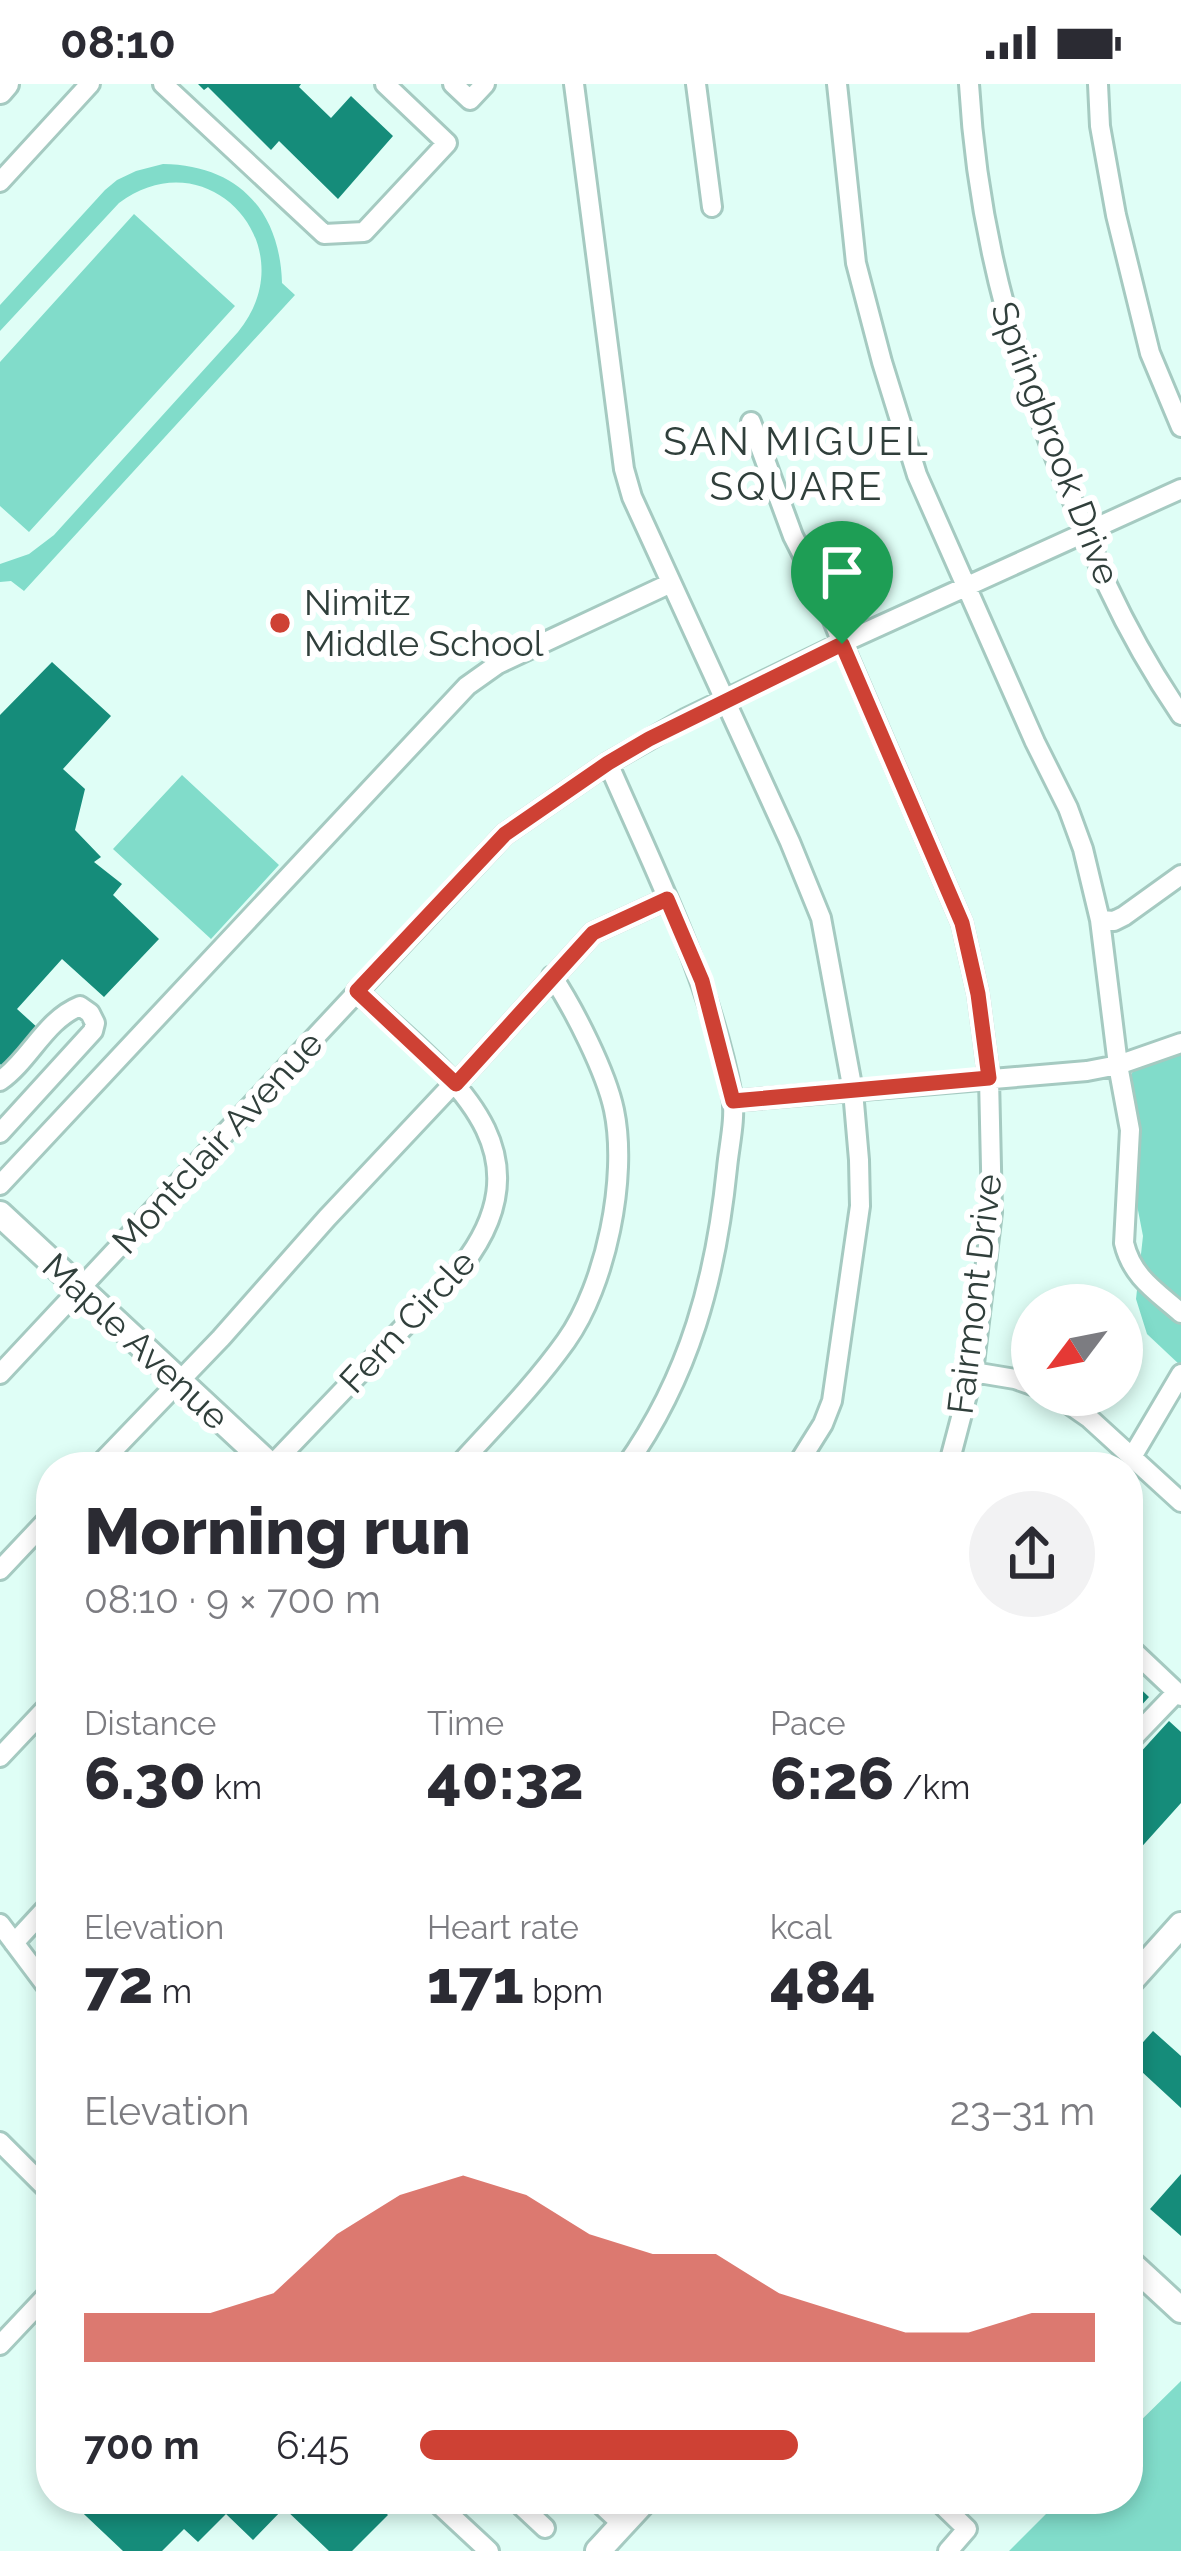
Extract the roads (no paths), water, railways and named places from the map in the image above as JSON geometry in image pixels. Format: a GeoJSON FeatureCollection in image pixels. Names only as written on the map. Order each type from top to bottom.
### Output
{"type":"FeatureCollection","features":[{"type":"Feature","properties":{"kind":"main road","name":"Maple Avenue"},"geometry":{"type":"LineString","coordinates":[[0,1214],[256,1452]]}},
{"type":"Feature","properties":{"kind":"main road"},"geometry":{"type":"LineString","coordinates":[[1143,1967],[1181,1925]]}},
{"type":"Feature","properties":{"kind":"main road"},"geometry":{"type":"LineString","coordinates":[[1143,2275],[1181,2310]]}},
{"type":"Feature","properties":{"kind":"main road"},"geometry":{"type":"LineString","coordinates":[[598,2551],[632,2514]]}},
{"type":"Feature","properties":{"kind":"street"},"geometry":{"type":"LineString","coordinates":[[0,182],[90,84]]}},
{"type":"Feature","properties":{"kind":"street"},"geometry":{"type":"LineString","coordinates":[[163,84],[324,234],[364,232],[447,142],[386,84]]}},
{"type":"Feature","properties":{"kind":"street"},"geometry":{"type":"LineString","coordinates":[[453,84],[470,100],[485,84]]}},
{"type":"Feature","properties":{"kind":"street"},"geometry":{"type":"LineString","coordinates":[[574,84],[624,469],[632,497],[820,918],[853,1090],[860,1206],[832,1401],[805,1452]]}},
{"type":"Feature","properties":{"kind":"street"},"geometry":{"type":"LineString","coordinates":[[696,84],[712,207]]}},
{"type":"Feature","properties":{"kind":"street"},"geometry":{"type":"LineString","coordinates":[[837,84],[856,262],[917,475],[1083,849],[1100,920],[1130,1130],[1124,1243],[1128,1261],[1181,1313]]}},
{"type":"Feature","properties":{"kind":"street","name":"Springbrook Drive"},"geometry":{"type":"LineString","coordinates":[[969,84],[977,170],[998,288],[1034,406],[1106,584],[1154,676],[1181,715]]}},
{"type":"Feature","properties":{"kind":"street"},"geometry":{"type":"LineString","coordinates":[[1097,84],[1116,215],[1150,353],[1181,427]]}},
{"type":"Feature","properties":{"kind":"street"},"geometry":{"type":"LineString","coordinates":[[751,422],[793,536],[823,592],[842,644]]}},
{"type":"Feature","properties":{"kind":"street","name":"Montclair Avenue"},"geometry":{"type":"LineString","coordinates":[[0,1374],[505,834],[608,763],[724,700],[1181,489]]}},
{"type":"Feature","properties":{"kind":"street"},"geometry":{"type":"LineString","coordinates":[[0,1185],[467,686],[498,664],[671,583]]}},
{"type":"Feature","properties":{"kind":"street","name":"Fairmont Drive"},"geometry":{"type":"LineString","coordinates":[[842,644],[962,923],[978,994],[989,1078],[992,1212],[973,1372],[952,1452]]}},
{"type":"Feature","properties":{"kind":"street"},"geometry":{"type":"LineString","coordinates":[[608,763],[702,981],[733,1101],[714,1268],[680,1368],[635,1452]]}},
{"type":"Feature","properties":{"kind":"street"},"geometry":{"type":"LineString","coordinates":[[1100,920],[1124,916],[1181,875]]}},
{"type":"Feature","properties":{"kind":"street"},"geometry":{"type":"LineString","coordinates":[[111,1452],[593,933],[667,899]]}},
{"type":"Feature","properties":{"kind":"street"},"geometry":{"type":"LineString","coordinates":[[471,1452],[569,1337],[597,1279],[612,1233],[617,1154],[614,1109],[569,1002],[552,976]]}},
{"type":"Feature","properties":{"kind":"street","name":"Fern Circle"},"geometry":{"type":"LineString","coordinates":[[286,1452],[462,1266],[486,1229],[496,1185],[491,1141],[471,1101],[357,991]]}},
{"type":"Feature","properties":{"kind":"street"},"geometry":{"type":"LineString","coordinates":[[0,1081],[72,1009],[80,1006],[90,1013],[93,1031],[0,1133]]}},
{"type":"Feature","properties":{"kind":"street"},"geometry":{"type":"LineString","coordinates":[[733,1101],[1066,1073],[1118,1065],[1181,1042]]}},
{"type":"Feature","properties":{"kind":"street"},"geometry":{"type":"LineString","coordinates":[[973,1372],[1011,1378]]}},
{"type":"Feature","properties":{"kind":"street"},"geometry":{"type":"LineString","coordinates":[[1140,1452],[1181,1374]]}},
{"type":"Feature","properties":{"kind":"street"},"geometry":{"type":"LineString","coordinates":[[1086,1416],[1120,1452]]}},
{"type":"Feature","properties":{"kind":"street"},"geometry":{"type":"LineString","coordinates":[[1143,1474],[1181,1502]]}},
{"type":"Feature","properties":{"kind":"street"},"geometry":{"type":"LineString","coordinates":[[0,1570],[36,1532]]}},
{"type":"Feature","properties":{"kind":"street"},"geometry":{"type":"LineString","coordinates":[[1143,1660],[1179,1694],[1143,1729]]}},
{"type":"Feature","properties":{"kind":"street"},"geometry":{"type":"LineString","coordinates":[[0,1757],[36,1719]]}},
{"type":"Feature","properties":{"kind":"street"},"geometry":{"type":"LineString","coordinates":[[14,1943],[36,1919]]}},
{"type":"Feature","properties":{"kind":"street"},"geometry":{"type":"LineString","coordinates":[[0,1924],[36,1972]]}},
{"type":"Feature","properties":{"kind":"street"},"geometry":{"type":"LineString","coordinates":[[0,2142],[36,2177]]}},
{"type":"Feature","properties":{"kind":"street"},"geometry":{"type":"LineString","coordinates":[[0,2345],[36,2307]]}},
{"type":"Feature","properties":{"kind":"street"},"geometry":{"type":"LineString","coordinates":[[449,2514],[489,2551]]}},
{"type":"Feature","properties":{"kind":"street"},"geometry":{"type":"LineString","coordinates":[[530,2514],[544,2528]]}},
{"type":"Feature","properties":{"kind":"street"},"geometry":{"type":"LineString","coordinates":[[611,2514],[622,2524]]}},
{"type":"Feature","properties":{"kind":"street"},"geometry":{"type":"LineString","coordinates":[[949,2551],[968,2529],[952,2514]]}},
{"type":"Feature","properties":{"kind":"place","name":"Nimitz Middle School"},"geometry":{"type":"Point","coordinates":[280,623]}},
{"type":"Feature","properties":{"kind":"district","name":"SAN MIGUEL SQUARE"},"geometry":{"type":"Point","coordinates":[797,464]}}]}
